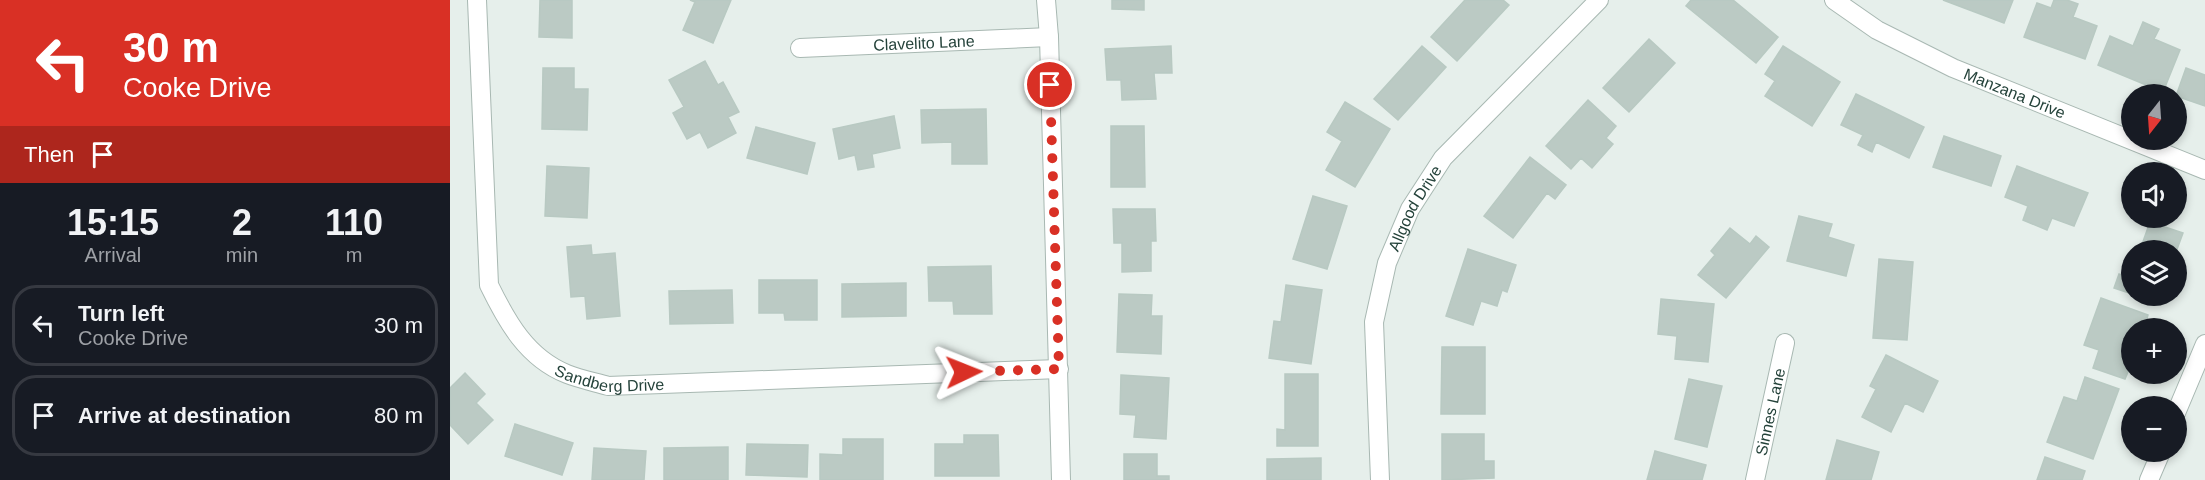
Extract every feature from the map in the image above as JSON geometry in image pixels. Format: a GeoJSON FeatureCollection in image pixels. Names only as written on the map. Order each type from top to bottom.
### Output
{"type":"FeatureCollection","features":[{"type":"Feature","properties":{"kind":"street","name":"Sandberg Drive"},"geometry":{"type":"LineString","coordinates":[[477,0],[489,285],[508,323],[534,354],[566,374],[608,386],[1059,369]]}},
{"type":"Feature","properties":{"kind":"street"},"geometry":{"type":"LineString","coordinates":[[1046,0],[1049,38],[1061,480]]}},
{"type":"Feature","properties":{"kind":"street","name":"Allgood Drive"},"geometry":{"type":"LineString","coordinates":[[1380,480],[1374,322],[1387,263],[1410,209],[1443,158],[1599,0]]}},
{"type":"Feature","properties":{"kind":"street","name":"Manzana Drive"},"geometry":{"type":"LineString","coordinates":[[1834,0],[1877,30],[1953,68],[2205,170]]}},
{"type":"Feature","properties":{"kind":"street","name":"Clavelito Lane"},"geometry":{"type":"LineString","coordinates":[[800,48],[1049,38]]}},
{"type":"Feature","properties":{"kind":"street","name":"Sinnes Lane"},"geometry":{"type":"LineString","coordinates":[[1755,480],[1785,343]]}},
{"type":"Feature","properties":{"kind":"street"},"geometry":{"type":"LineString","coordinates":[[2183,396],[2205,344]]}},
{"type":"Feature","properties":{"kind":"street"},"geometry":{"type":"LineString","coordinates":[[2149,480],[2157,462]]}},
{"type":"Feature","properties":{"kind":"building"},"geometry":{"type":"Polygon","coordinates":[[[540,0],[572,0],[572,38],[539,37],[540,0]]]}},
{"type":"Feature","properties":{"kind":"building"},"geometry":{"type":"Polygon","coordinates":[[[690,0],[731,0],[713,43],[683,30],[695,2],[690,0]]]}},
{"type":"Feature","properties":{"kind":"building"},"geometry":{"type":"Polygon","coordinates":[[[1112,0],[1144,0],[1144,10],[1112,9],[1112,0]]]}},
{"type":"Feature","properties":{"kind":"building"},"geometry":{"type":"Polygon","coordinates":[[[1465,0],[1503,0],[1509,5],[1457,61],[1431,37],[1465,0]]]}},
{"type":"Feature","properties":{"kind":"building"},"geometry":{"type":"Polygon","coordinates":[[[1691,0],[1733,0],[1778,37],[1756,63],[1686,6],[1691,0]]]}},
{"type":"Feature","properties":{"kind":"building"},"geometry":{"type":"Polygon","coordinates":[[[1943,0],[2013,0],[2004,23],[1943,0]]]}},
{"type":"Feature","properties":{"kind":"building"},"geometry":{"type":"Polygon","coordinates":[[[2054,0],[2067,0],[2078,4],[2073,17],[2097,26],[2085,59],[2024,37],[2037,3],[2051,8],[2054,0]]]}},
{"type":"Feature","properties":{"kind":"building"},"geometry":{"type":"Polygon","coordinates":[[[2143,22],[2159,29],[2154,39],[2180,50],[2166,84],[2144,84],[2098,65],[2110,36],[2133,46],[2143,22]]]}},
{"type":"Feature","properties":{"kind":"building"},"geometry":{"type":"Polygon","coordinates":[[[1649,39],[1675,63],[1629,112],[1603,88],[1649,39]]]}},
{"type":"Feature","properties":{"kind":"building"},"geometry":{"type":"Polygon","coordinates":[[[1171,46],[1172,73],[1154,73],[1156,99],[1122,100],[1121,80],[1107,80],[1105,49],[1171,46]]]}},
{"type":"Feature","properties":{"kind":"building"},"geometry":{"type":"Polygon","coordinates":[[[1422,46],[1446,67],[1398,120],[1374,99],[1422,46]]]}},
{"type":"Feature","properties":{"kind":"building"},"geometry":{"type":"Polygon","coordinates":[[[1783,46],[1840,82],[1812,126],[1765,96],[1775,81],[1765,74],[1783,46]]]}},
{"type":"Feature","properties":{"kind":"building"},"geometry":{"type":"Polygon","coordinates":[[[705,61],[718,85],[723,82],[739,112],[728,117],[736,133],[708,148],[700,132],[687,139],[673,113],[684,107],[669,80],[705,61]]]}},
{"type":"Feature","properties":{"kind":"building"},"geometry":{"type":"Polygon","coordinates":[[[543,68],[574,68],[574,89],[588,89],[587,130],[542,129],[543,68]]]}},
{"type":"Feature","properties":{"kind":"building"},"geometry":{"type":"Polygon","coordinates":[[[2186,68],[2205,75],[2205,106],[2187,100],[2187,84],[2180,84],[2186,68]]]}},
{"type":"Feature","properties":{"kind":"building"},"geometry":{"type":"Polygon","coordinates":[[[1856,94],[1924,127],[1909,158],[1876,142],[1872,152],[1858,145],[1863,135],[1841,125],[1856,94]]]}},
{"type":"Feature","properties":{"kind":"building"},"geometry":{"type":"Polygon","coordinates":[[[1588,100],[1616,126],[1606,138],[1613,144],[1592,168],[1581,158],[1571,169],[1546,146],[1588,100]]]}},
{"type":"Feature","properties":{"kind":"building"},"geometry":{"type":"Polygon","coordinates":[[[1345,102],[1390,129],[1355,187],[1326,170],[1342,141],[1327,132],[1345,102]]]}},
{"type":"Feature","properties":{"kind":"building"},"geometry":{"type":"Polygon","coordinates":[[[986,109],[987,164],[952,164],[952,142],[922,143],[921,110],[986,109]]]}},
{"type":"Feature","properties":{"kind":"building"},"geometry":{"type":"Polygon","coordinates":[[[894,116],[900,148],[872,154],[874,167],[858,170],[855,155],[839,159],[833,129],[894,116]]]}},
{"type":"Feature","properties":{"kind":"building"},"geometry":{"type":"Polygon","coordinates":[[[1111,126],[1144,126],[1145,187],[1111,187],[1111,126]]]}},
{"type":"Feature","properties":{"kind":"building"},"geometry":{"type":"Polygon","coordinates":[[[756,127],[815,143],[807,174],[747,158],[756,127]]]}},
{"type":"Feature","properties":{"kind":"building"},"geometry":{"type":"Polygon","coordinates":[[[1944,136],[2001,156],[1991,186],[1933,167],[1944,136]]]}},
{"type":"Feature","properties":{"kind":"building"},"geometry":{"type":"Polygon","coordinates":[[[1530,157],[1566,185],[1555,199],[1547,193],[1513,238],[1484,216],[1530,157]]]}},
{"type":"Feature","properties":{"kind":"building"},"geometry":{"type":"Polygon","coordinates":[[[547,166],[589,168],[587,218],[545,216],[547,166]]]}},
{"type":"Feature","properties":{"kind":"building"},"geometry":{"type":"Polygon","coordinates":[[[2017,166],[2088,193],[2074,226],[2052,218],[2047,230],[2023,220],[2028,206],[2005,197],[2017,166]]]}},
{"type":"Feature","properties":{"kind":"building"},"geometry":{"type":"Polygon","coordinates":[[[1313,196],[1347,206],[1327,269],[1293,259],[1313,196]]]}},
{"type":"Feature","properties":{"kind":"building"},"geometry":{"type":"Polygon","coordinates":[[[1113,209],[1155,209],[1156,241],[1151,241],[1151,271],[1122,272],[1122,243],[1114,243],[1113,209]]]}},
{"type":"Feature","properties":{"kind":"building"},"geometry":{"type":"Polygon","coordinates":[[[1799,216],[1832,224],[1828,237],[1854,245],[1846,276],[1787,261],[1799,216]]]}},
{"type":"Feature","properties":{"kind":"building"},"geometry":{"type":"Polygon","coordinates":[[[1730,228],[1750,244],[1756,236],[1769,247],[1726,298],[1698,275],[1715,255],[1711,251],[1730,228]]]}},
{"type":"Feature","properties":{"kind":"building"},"geometry":{"type":"Polygon","coordinates":[[[2148,228],[2168,228],[2183,233],[2180,240],[2144,240],[2148,228]]]}},
{"type":"Feature","properties":{"kind":"building"},"geometry":{"type":"Polygon","coordinates":[[[591,245],[592,255],[615,253],[620,316],[587,319],[585,296],[571,297],[567,247],[591,245]]]}},
{"type":"Feature","properties":{"kind":"building"},"geometry":{"type":"Polygon","coordinates":[[[1468,249],[1516,265],[1507,292],[1502,290],[1497,306],[1481,301],[1473,325],[1446,316],[1468,249]]]}},
{"type":"Feature","properties":{"kind":"building"},"geometry":{"type":"Polygon","coordinates":[[[1879,259],[1913,262],[1907,340],[1873,338],[1879,259]]]}},
{"type":"Feature","properties":{"kind":"building"},"geometry":{"type":"Polygon","coordinates":[[[991,266],[992,314],[954,314],[953,301],[929,301],[928,267],[991,266]]]}},
{"type":"Feature","properties":{"kind":"building"},"geometry":{"type":"Polygon","coordinates":[[[2119,274],[2121,275],[2121,290],[2114,288],[2119,274]]]}},
{"type":"Feature","properties":{"kind":"building"},"geometry":{"type":"Polygon","coordinates":[[[759,280],[817,280],[817,320],[785,320],[784,313],[759,313],[759,280]]]}},
{"type":"Feature","properties":{"kind":"building"},"geometry":{"type":"Polygon","coordinates":[[[906,283],[906,316],[842,317],[842,284],[906,283]]]}},
{"type":"Feature","properties":{"kind":"building"},"geometry":{"type":"Polygon","coordinates":[[[1286,285],[1322,290],[1311,364],[1269,358],[1274,321],[1281,322],[1286,285]]]}},
{"type":"Feature","properties":{"kind":"building"},"geometry":{"type":"Polygon","coordinates":[[[732,290],[733,323],[670,324],[669,291],[732,290]]]}},
{"type":"Feature","properties":{"kind":"building"},"geometry":{"type":"Polygon","coordinates":[[[1119,294],[1152,295],[1151,316],[1162,316],[1161,354],[1117,352],[1119,294]]]}},
{"type":"Feature","properties":{"kind":"building"},"geometry":{"type":"Polygon","coordinates":[[[2101,298],[2148,315],[2147,318],[2121,318],[2121,378],[2093,368],[2099,350],[2084,345],[2101,298]]]}},
{"type":"Feature","properties":{"kind":"building"},"geometry":{"type":"Polygon","coordinates":[[[1661,299],[1714,304],[1708,362],[1675,359],[1677,336],[1658,334],[1661,299]]]}},
{"type":"Feature","properties":{"kind":"building"},"geometry":{"type":"Polygon","coordinates":[[[1442,347],[1485,347],[1485,414],[1441,414],[1442,347]]]}},
{"type":"Feature","properties":{"kind":"building"},"geometry":{"type":"Polygon","coordinates":[[[1886,355],[1938,381],[1923,412],[1905,403],[1891,432],[1862,417],[1876,389],[1870,386],[1886,355]]]}},
{"type":"Feature","properties":{"kind":"building"},"geometry":{"type":"Polygon","coordinates":[[[465,373],[485,394],[476,403],[493,420],[468,444],[450,425],[450,388],[465,373]]]}},
{"type":"Feature","properties":{"kind":"building"},"geometry":{"type":"Polygon","coordinates":[[[1285,374],[1318,374],[1318,446],[1277,446],[1277,429],[1285,430],[1285,374]]]}},
{"type":"Feature","properties":{"kind":"building"},"geometry":{"type":"Polygon","coordinates":[[[1121,375],[1169,378],[1166,439],[1134,437],[1136,415],[1120,414],[1121,375]]]}},
{"type":"Feature","properties":{"kind":"building"},"geometry":{"type":"Polygon","coordinates":[[[2085,377],[2119,389],[2093,459],[2047,442],[2064,397],[2077,401],[2085,377]]]}},
{"type":"Feature","properties":{"kind":"building"},"geometry":{"type":"Polygon","coordinates":[[[1689,379],[1722,386],[1707,447],[1675,439],[1689,379]]]}},
{"type":"Feature","properties":{"kind":"building"},"geometry":{"type":"Polygon","coordinates":[[[515,424],[573,443],[562,475],[505,456],[515,424]]]}},
{"type":"Feature","properties":{"kind":"building"},"geometry":{"type":"Polygon","coordinates":[[[1442,434],[1484,434],[1484,461],[1494,461],[1494,478],[1442,480],[1442,434]]]}},
{"type":"Feature","properties":{"kind":"building"},"geometry":{"type":"Polygon","coordinates":[[[964,435],[998,435],[999,476],[935,476],[935,444],[964,444],[964,435]]]}},
{"type":"Feature","properties":{"kind":"building"},"geometry":{"type":"Polygon","coordinates":[[[843,439],[883,439],[883,480],[820,480],[820,454],[843,455],[843,439]]]}},
{"type":"Feature","properties":{"kind":"building"},"geometry":{"type":"Polygon","coordinates":[[[1837,440],[1879,452],[1871,480],[1826,480],[1837,440]]]}},
{"type":"Feature","properties":{"kind":"building"},"geometry":{"type":"Polygon","coordinates":[[[747,444],[808,445],[807,477],[746,475],[747,444]]]}},
{"type":"Feature","properties":{"kind":"building"},"geometry":{"type":"Polygon","coordinates":[[[728,447],[728,480],[664,480],[664,448],[728,447]]]}},
{"type":"Feature","properties":{"kind":"building"},"geometry":{"type":"Polygon","coordinates":[[[594,448],[646,451],[644,480],[592,480],[594,448]]]}},
{"type":"Feature","properties":{"kind":"building"},"geometry":{"type":"Polygon","coordinates":[[[1655,451],[1706,465],[1702,480],[1647,480],[1655,451]]]}},
{"type":"Feature","properties":{"kind":"building"},"geometry":{"type":"Polygon","coordinates":[[[1124,454],[1157,454],[1157,476],[1169,476],[1169,480],[1124,480],[1124,454]]]}},
{"type":"Feature","properties":{"kind":"building"},"geometry":{"type":"Polygon","coordinates":[[[2045,457],[2085,471],[2082,480],[2037,480],[2045,457]]]}},
{"type":"Feature","properties":{"kind":"building"},"geometry":{"type":"Polygon","coordinates":[[[1321,458],[1321,480],[1267,480],[1267,459],[1321,458]]]}},
{"type":"Feature","properties":{"kind":"route"},"geometry":{"type":"LineString","coordinates":[[964,372],[1059,369],[1050,85]]}}]}
